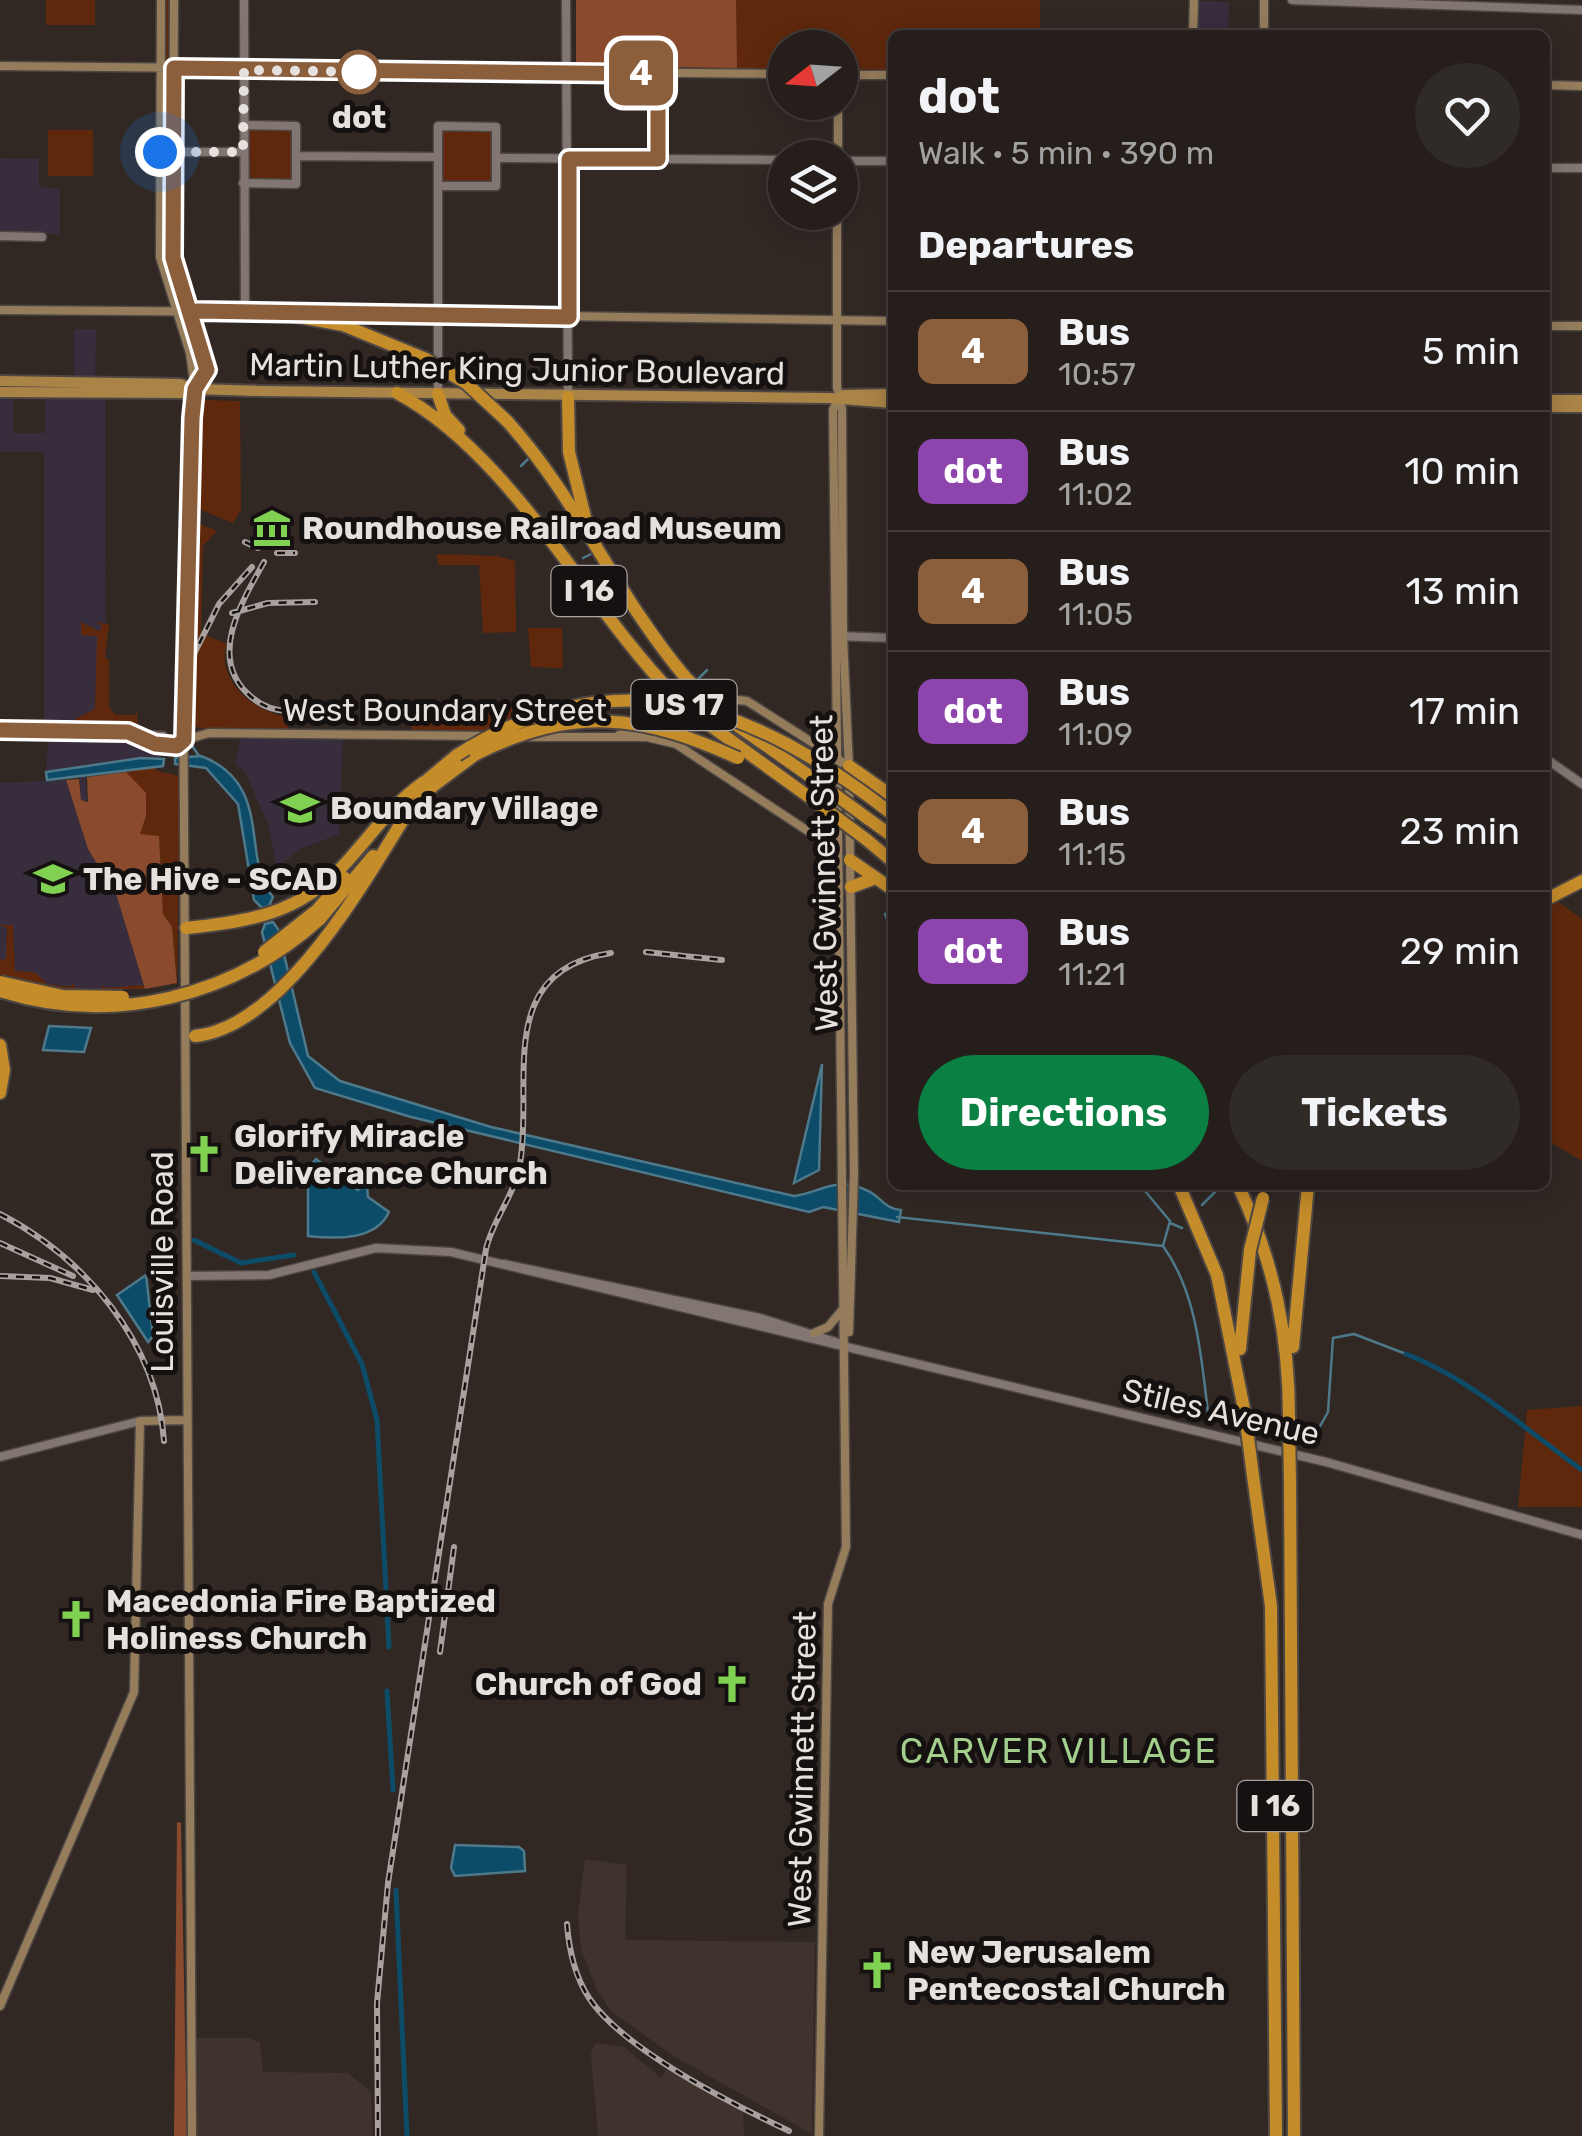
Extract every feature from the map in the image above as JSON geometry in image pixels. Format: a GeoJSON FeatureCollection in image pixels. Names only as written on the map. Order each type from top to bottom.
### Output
{"type":"FeatureCollection","features":[{"type":"Feature","properties":{"kind":"highway","name":"I 16"},"geometry":{"type":"LineString","coordinates":[[272,312],[344,326],[426,359],[467,384],[507,421],[598,552],[648,634],[686,678],[726,718],[888,833]]}},
{"type":"Feature","properties":{"kind":"highway","name":"I 16"},"geometry":{"type":"LineString","coordinates":[[397,394],[421,406],[505,486],[674,694],[708,724],[888,858]]}},
{"type":"Feature","properties":{"kind":"highway"},"geometry":{"type":"LineString","coordinates":[[438,394],[446,415],[505,486]]}},
{"type":"Feature","properties":{"kind":"highway"},"geometry":{"type":"LineString","coordinates":[[568,396],[573,478],[598,552]]}},
{"type":"Feature","properties":{"kind":"highway","name":"US 17"},"geometry":{"type":"LineString","coordinates":[[0,982],[63,996],[120,997],[172,991],[251,960],[319,915],[424,782],[457,755],[494,731],[568,707],[615,701],[676,704],[737,718],[786,742],[888,811]]}},
{"type":"Feature","properties":{"kind":"highway","name":"US 17"},"geometry":{"type":"LineString","coordinates":[[0,992],[93,1006],[174,998],[217,985],[255,967],[296,941],[433,786],[476,754],[542,725],[578,720],[660,726],[738,758],[813,800]]}},
{"type":"Feature","properties":{"kind":"highway"},"geometry":{"type":"LineString","coordinates":[[849,766],[888,793]]}},
{"type":"Feature","properties":{"kind":"highway"},"geometry":{"type":"LineString","coordinates":[[186,928],[240,923],[292,906],[341,868],[398,801],[424,782]]}},
{"type":"Feature","properties":{"kind":"highway"},"geometry":{"type":"LineString","coordinates":[[194,1036],[221,1030],[257,1007],[326,935],[406,815]]}},
{"type":"Feature","properties":{"kind":"highway"},"geometry":{"type":"LineString","coordinates":[[850,860],[888,886]]}},
{"type":"Feature","properties":{"kind":"highway"},"geometry":{"type":"LineString","coordinates":[[1550,888],[1582,872]]}},
{"type":"Feature","properties":{"kind":"highway"},"geometry":{"type":"LineString","coordinates":[[851,887],[864,879],[877,878]]}},
{"type":"Feature","properties":{"kind":"highway"},"geometry":{"type":"LineString","coordinates":[[1550,897],[1582,881]]}},
{"type":"Feature","properties":{"kind":"highway"},"geometry":{"type":"LineString","coordinates":[[0,1093],[2,1050]]}},
{"type":"Feature","properties":{"kind":"highway","name":"I 16"},"geometry":{"type":"LineString","coordinates":[[1181,1190],[1216,1275],[1239,1376],[1272,1624],[1276,2136]]}},
{"type":"Feature","properties":{"kind":"highway","name":"I 16"},"geometry":{"type":"LineString","coordinates":[[1240,1190],[1274,1274],[1284,1320],[1290,1394],[1294,2136]]}},
{"type":"Feature","properties":{"kind":"highway"},"geometry":{"type":"LineString","coordinates":[[1290,1394],[1308,1190]]}},
{"type":"Feature","properties":{"kind":"highway"},"geometry":{"type":"LineString","coordinates":[[1239,1376],[1242,1303],[1250,1250],[1266,1192]]}},
{"type":"Feature","properties":{"kind":"main road"},"geometry":{"type":"LineString","coordinates":[[161,0],[160,257],[192,359],[195,389]]}},
{"type":"Feature","properties":{"kind":"main road"},"geometry":{"type":"LineString","coordinates":[[174,0],[173,258],[207,370],[195,389]]}},
{"type":"Feature","properties":{"kind":"main road"},"geometry":{"type":"LineString","coordinates":[[1194,0],[1194,30]]}},
{"type":"Feature","properties":{"kind":"main road"},"geometry":{"type":"LineString","coordinates":[[1264,0],[1264,30]]}},
{"type":"Feature","properties":{"kind":"main road"},"geometry":{"type":"LineString","coordinates":[[0,66],[768,74]]}},
{"type":"Feature","properties":{"kind":"main road"},"geometry":{"type":"LineString","coordinates":[[858,75],[888,75]]}},
{"type":"Feature","properties":{"kind":"main road"},"geometry":{"type":"LineString","coordinates":[[1550,85],[1582,86]]}},
{"type":"Feature","properties":{"kind":"main road","name":"West Gwinnett Street"},"geometry":{"type":"LineString","coordinates":[[819,2136],[828,1604],[846,1546],[843,1309],[848,1230],[851,887],[833,410],[838,398],[838,230]]}},
{"type":"Feature","properties":{"kind":"main road"},"geometry":{"type":"LineString","coordinates":[[0,310],[888,321]]}},
{"type":"Feature","properties":{"kind":"main road"},"geometry":{"type":"LineString","coordinates":[[1550,326],[1582,326]]}},
{"type":"Feature","properties":{"kind":"main road","name":"Martin Luther King Junior Boulevard"},"geometry":{"type":"LineString","coordinates":[[0,382],[180,384],[195,389],[397,394],[838,398],[888,403]]}},
{"type":"Feature","properties":{"kind":"main road","name":"Martin Luther King Junior Boulevard"},"geometry":{"type":"LineString","coordinates":[[0,392],[182,393],[195,389]]}},
{"type":"Feature","properties":{"kind":"main road","name":"Louisville Road"},"geometry":{"type":"LineString","coordinates":[[192,2136],[185,762],[179,741],[195,389]]}},
{"type":"Feature","properties":{"kind":"main road","name":"Martin Luther King Junior Boulevard"},"geometry":{"type":"LineString","coordinates":[[838,398],[844,394],[888,394]]}},
{"type":"Feature","properties":{"kind":"main road"},"geometry":{"type":"LineString","coordinates":[[1550,404],[1582,404]]}},
{"type":"Feature","properties":{"kind":"main road","name":"West Gwinnett Street"},"geometry":{"type":"LineString","coordinates":[[839,636],[834,754],[849,1174]]}},
{"type":"Feature","properties":{"kind":"main road"},"geometry":{"type":"LineString","coordinates":[[615,736],[679,716],[719,698],[747,700],[849,766]]}},
{"type":"Feature","properties":{"kind":"main road"},"geometry":{"type":"LineString","coordinates":[[676,744],[673,730],[679,716]]}},
{"type":"Feature","properties":{"kind":"main road","name":"West Boundary Street"},"geometry":{"type":"LineString","coordinates":[[179,741],[209,733],[654,738],[676,744],[850,860]]}},
{"type":"Feature","properties":{"kind":"main road"},"geometry":{"type":"LineString","coordinates":[[814,742],[824,743],[834,734]]}},
{"type":"Feature","properties":{"kind":"main road","name":"West Gwinnett Street"},"geometry":{"type":"LineString","coordinates":[[846,1346],[852,1311],[848,1230]]}},
{"type":"Feature","properties":{"kind":"main road"},"geometry":{"type":"LineString","coordinates":[[814,1332],[832,1324],[843,1309]]}},
{"type":"Feature","properties":{"kind":"main road"},"geometry":{"type":"LineString","coordinates":[[0,2006],[134,1692],[140,1421],[186,1420]]}},
{"type":"Feature","properties":{"kind":"street"},"geometry":{"type":"LineString","coordinates":[[244,0],[245,312]]}},
{"type":"Feature","properties":{"kind":"street"},"geometry":{"type":"LineString","coordinates":[[566,0],[568,396]]}},
{"type":"Feature","properties":{"kind":"street"},"geometry":{"type":"LineString","coordinates":[[1292,0],[1582,10]]}},
{"type":"Feature","properties":{"kind":"street"},"geometry":{"type":"LineString","coordinates":[[243,124],[296,126],[296,184],[243,183]]}},
{"type":"Feature","properties":{"kind":"street"},"geometry":{"type":"LineString","coordinates":[[438,186],[496,186],[496,127],[438,126],[437,315],[438,394]]}},
{"type":"Feature","properties":{"kind":"street"},"geometry":{"type":"LineString","coordinates":[[160,152],[243,152]]}},
{"type":"Feature","properties":{"kind":"street"},"geometry":{"type":"LineString","coordinates":[[296,156],[438,157]]}},
{"type":"Feature","properties":{"kind":"street"},"geometry":{"type":"LineString","coordinates":[[496,158],[768,160]]}},
{"type":"Feature","properties":{"kind":"street"},"geometry":{"type":"LineString","coordinates":[[858,160],[888,161]]}},
{"type":"Feature","properties":{"kind":"street"},"geometry":{"type":"LineString","coordinates":[[1550,168],[1582,168]]}},
{"type":"Feature","properties":{"kind":"street"},"geometry":{"type":"LineString","coordinates":[[0,236],[42,237]]}},
{"type":"Feature","properties":{"kind":"street"},"geometry":{"type":"LineString","coordinates":[[839,636],[888,638]]}},
{"type":"Feature","properties":{"kind":"street"},"geometry":{"type":"LineString","coordinates":[[0,730],[163,740]]}},
{"type":"Feature","properties":{"kind":"street"},"geometry":{"type":"LineString","coordinates":[[1550,762],[1582,784]]}},
{"type":"Feature","properties":{"kind":"street","name":"Stiles Avenue"},"geometry":{"type":"LineString","coordinates":[[187,1276],[269,1276],[354,1252],[394,1247],[432,1249],[1326,1462],[1582,1535]]}},
{"type":"Feature","properties":{"kind":"street","name":"Stiles Avenue"},"geometry":{"type":"LineString","coordinates":[[500,1264],[638,1290],[814,1332],[846,1346]]}},
{"type":"Feature","properties":{"kind":"street"},"geometry":{"type":"LineString","coordinates":[[0,1457],[140,1421]]}},
{"type":"Feature","properties":{"kind":"shaded area"},"geometry":{"type":"Polygon","coordinates":[[[46,0],[95,0],[95,25],[46,25],[46,0]]]}},
{"type":"Feature","properties":{"kind":"shaded area"},"geometry":{"type":"Polygon","coordinates":[[[164,0],[170,0],[169,234],[164,234],[164,0]]]}},
{"type":"Feature","properties":{"kind":"shaded area"},"geometry":{"type":"Polygon","coordinates":[[[576,0],[1040,0],[1040,30],[888,30],[888,70],[858,69],[858,30],[768,30],[768,69],[576,66],[576,0]]]}},
{"type":"Feature","properties":{"kind":"shaded area"},"geometry":{"type":"Polygon","coordinates":[[[576,0],[736,0],[737,68],[576,66],[576,0]]]}},
{"type":"Feature","properties":{"kind":"shaded area"},"geometry":{"type":"Polygon","coordinates":[[[1197,1],[1229,2],[1228,30],[1197,30],[1197,1]]]}},
{"type":"Feature","properties":{"kind":"shaded area"},"geometry":{"type":"Polygon","coordinates":[[[247,127],[295,127],[296,180],[248,181],[247,127]]]}},
{"type":"Feature","properties":{"kind":"shaded area"},"geometry":{"type":"Polygon","coordinates":[[[441,129],[498,130],[497,184],[440,183],[441,129]]]}},
{"type":"Feature","properties":{"kind":"shaded area"},"geometry":{"type":"Polygon","coordinates":[[[48,130],[93,130],[93,176],[48,176],[48,130]]]}},
{"type":"Feature","properties":{"kind":"shaded area"},"geometry":{"type":"Polygon","coordinates":[[[0,158],[39,159],[39,187],[60,189],[60,234],[0,234],[0,158]]]}},
{"type":"Feature","properties":{"kind":"shaded area"},"geometry":{"type":"Polygon","coordinates":[[[74,329],[96,329],[95,397],[105,398],[106,726],[82,726],[83,735],[130,737],[155,748],[160,757],[85,768],[87,800],[82,800],[76,811],[88,849],[117,897],[145,989],[70,990],[0,975],[0,783],[66,780],[74,805],[81,791],[78,768],[46,771],[49,736],[75,735],[74,726],[44,727],[44,452],[0,452],[0,396],[13,396],[13,433],[45,433],[45,394],[74,394],[74,329]]]}},
{"type":"Feature","properties":{"kind":"shaded area"},"geometry":{"type":"Polygon","coordinates":[[[202,400],[240,401],[241,510],[233,523],[196,508],[202,400]]]}},
{"type":"Feature","properties":{"kind":"shaded area"},"geometry":{"type":"Polygon","coordinates":[[[200,524],[217,531],[203,546],[201,633],[227,644],[225,657],[232,681],[262,709],[288,717],[288,729],[205,729],[188,725],[191,557],[200,524]]]}},
{"type":"Feature","properties":{"kind":"shaded area"},"geometry":{"type":"Polygon","coordinates":[[[437,554],[498,556],[515,561],[516,632],[483,633],[479,565],[438,565],[437,554]]]}},
{"type":"Feature","properties":{"kind":"shaded area"},"geometry":{"type":"Polygon","coordinates":[[[81,622],[99,631],[102,627],[97,622],[109,624],[105,658],[109,659],[109,707],[116,715],[135,715],[137,711],[138,728],[83,727],[75,719],[95,709],[97,636],[81,635],[81,622]]]}},
{"type":"Feature","properties":{"kind":"shaded area"},"geometry":{"type":"Polygon","coordinates":[[[528,628],[562,628],[563,668],[531,667],[528,628]]]}},
{"type":"Feature","properties":{"kind":"shaded area"},"geometry":{"type":"Polygon","coordinates":[[[414,704],[510,704],[515,717],[479,733],[412,732],[409,709],[414,704]]]}},
{"type":"Feature","properties":{"kind":"shaded area","name":"Boundary Village"},"geometry":{"type":"Polygon","coordinates":[[[241,737],[343,738],[339,834],[301,849],[277,867],[268,824],[245,772],[235,764],[241,737]]]}},
{"type":"Feature","properties":{"kind":"shaded area"},"geometry":{"type":"Polygon","coordinates":[[[155,766],[157,771],[180,776],[177,983],[172,927],[163,914],[159,837],[139,835],[146,816],[126,772],[155,766]]]}},
{"type":"Feature","properties":{"kind":"shaded area"},"geometry":{"type":"Polygon","coordinates":[[[126,772],[146,793],[146,816],[140,834],[159,836],[163,914],[172,927],[177,983],[145,989],[117,897],[88,849],[66,780],[79,779],[81,800],[88,802],[87,777],[126,772]]]}},
{"type":"Feature","properties":{"kind":"shaded area"},"geometry":{"type":"Polygon","coordinates":[[[1557,901],[1582,919],[1582,1161],[1550,1142],[1550,906],[1557,901]]]}},
{"type":"Feature","properties":{"kind":"shaded area"},"geometry":{"type":"Polygon","coordinates":[[[0,925],[13,925],[15,971],[35,972],[47,984],[71,987],[73,983],[76,988],[100,989],[104,985],[144,985],[145,989],[70,990],[0,975],[0,960],[6,959],[7,928],[0,925]]]}},
{"type":"Feature","properties":{"kind":"shaded area"},"geometry":{"type":"Polygon","coordinates":[[[1582,1406],[1582,1507],[1518,1507],[1527,1410],[1582,1406]]]}},
{"type":"Feature","properties":{"kind":"shaded area"},"geometry":{"type":"Polygon","coordinates":[[[177,1822],[181,1823],[187,2136],[174,2136],[177,1822]]]}},
{"type":"Feature","properties":{"kind":"shaded area"},"geometry":{"type":"Polygon","coordinates":[[[585,1859],[627,1865],[625,1940],[815,1942],[812,2134],[672,2055],[611,2011],[597,1990],[581,1949],[578,1914],[585,1859]]]}},
{"type":"Feature","properties":{"kind":"shaded area"},"geometry":{"type":"Polygon","coordinates":[[[191,2038],[247,2038],[260,2042],[263,2072],[348,2073],[371,2092],[373,2136],[192,2136],[191,2038]]]}},
{"type":"Feature","properties":{"kind":"shaded area"},"geometry":{"type":"Polygon","coordinates":[[[595,2043],[624,2047],[661,2078],[670,2064],[743,2109],[744,2136],[598,2136],[591,2054],[595,2043]]]}},
{"type":"Feature","properties":{"kind":"water"},"geometry":{"type":"Polygon","coordinates":[[[201,756],[224,769],[239,785],[248,803],[258,863],[273,897],[269,906],[262,908],[254,900],[238,804],[206,768],[175,764],[175,758],[201,756]]]}},
{"type":"Feature","properties":{"kind":"water"},"geometry":{"type":"Polygon","coordinates":[[[141,758],[164,759],[163,766],[47,780],[46,772],[141,758]]]}},
{"type":"Feature","properties":{"kind":"water"},"geometry":{"type":"Polygon","coordinates":[[[273,922],[278,929],[308,1056],[340,1081],[491,1127],[794,1196],[837,1185],[855,1186],[901,1210],[899,1222],[823,1207],[809,1212],[411,1117],[315,1088],[290,1043],[262,932],[265,924],[273,922]]]}},
{"type":"Feature","properties":{"kind":"water"},"geometry":{"type":"Polygon","coordinates":[[[49,1026],[91,1028],[84,1052],[43,1050],[49,1026]]]}},
{"type":"Feature","properties":{"kind":"water"},"geometry":{"type":"Polygon","coordinates":[[[822,1064],[819,1170],[794,1183],[822,1064]]]}},
{"type":"Feature","properties":{"kind":"water"},"geometry":{"type":"Polygon","coordinates":[[[316,1159],[358,1190],[364,1184],[367,1186],[368,1197],[389,1212],[383,1221],[354,1236],[308,1236],[308,1169],[316,1159]]]}},
{"type":"Feature","properties":{"kind":"water"},"geometry":{"type":"Polygon","coordinates":[[[146,1275],[153,1336],[148,1342],[117,1295],[146,1275]]]}},
{"type":"Feature","properties":{"kind":"water"},"geometry":{"type":"Polygon","coordinates":[[[455,1845],[519,1847],[524,1851],[525,1871],[455,1876],[451,1868],[455,1845]]]}},
{"type":"Feature","properties":{"kind":"waterway"},"geometry":{"type":"LineString","coordinates":[[521,466],[528,459]]}},
{"type":"Feature","properties":{"kind":"waterway"},"geometry":{"type":"LineString","coordinates":[[583,558],[591,554]]}},
{"type":"Feature","properties":{"kind":"waterway"},"geometry":{"type":"LineString","coordinates":[[697,680],[707,670]]}},
{"type":"Feature","properties":{"kind":"waterway"},"geometry":{"type":"LineString","coordinates":[[193,747],[199,756]]}},
{"type":"Feature","properties":{"kind":"waterway"},"geometry":{"type":"LineString","coordinates":[[885,914],[888,921]]}},
{"type":"Feature","properties":{"kind":"waterway"},"geometry":{"type":"LineString","coordinates":[[1144,1190],[1170,1221],[1163,1246]]}},
{"type":"Feature","properties":{"kind":"waterway"},"geometry":{"type":"LineString","coordinates":[[1202,1205],[1215,1192]]}},
{"type":"Feature","properties":{"kind":"waterway"},"geometry":{"type":"LineString","coordinates":[[897,1217],[1163,1246],[1190,1304],[1208,1412],[1224,1424],[1239,1426]]}},
{"type":"Feature","properties":{"kind":"waterway"},"geometry":{"type":"LineString","coordinates":[[1170,1223],[1182,1228]]}},
{"type":"Feature","properties":{"kind":"waterway"},"geometry":{"type":"LineString","coordinates":[[194,1240],[241,1263],[294,1255]]}},
{"type":"Feature","properties":{"kind":"waterway"},"geometry":{"type":"LineString","coordinates":[[314,1272],[362,1364],[377,1420],[389,1647]]}},
{"type":"Feature","properties":{"kind":"waterway"},"geometry":{"type":"LineString","coordinates":[[1296,1437],[1314,1437],[1328,1412],[1333,1338],[1354,1334],[1406,1354]]}},
{"type":"Feature","properties":{"kind":"waterway"},"geometry":{"type":"LineString","coordinates":[[1406,1354],[1475,1391],[1582,1470]]}},
{"type":"Feature","properties":{"kind":"waterway"},"geometry":{"type":"LineString","coordinates":[[1252,1429],[1283,1435]]}},
{"type":"Feature","properties":{"kind":"waterway"},"geometry":{"type":"LineString","coordinates":[[387,1691],[393,1790]]}},
{"type":"Feature","properties":{"kind":"waterway"},"geometry":{"type":"LineString","coordinates":[[396,1890],[407,2136]]}},
{"type":"Feature","properties":{"kind":"tunnel"},"geometry":{"type":"LineString","coordinates":[[163,744],[177,746]]}},
{"type":"Feature","properties":{"kind":"railway"},"geometry":{"type":"LineString","coordinates":[[245,542],[258,548]]}},
{"type":"Feature","properties":{"kind":"railway"},"geometry":{"type":"LineString","coordinates":[[277,553],[295,553]]}},
{"type":"Feature","properties":{"kind":"railway"},"geometry":{"type":"LineString","coordinates":[[264,562],[239,610],[230,662],[236,678],[251,697],[271,708],[289,711]]}},
{"type":"Feature","properties":{"kind":"railway"},"geometry":{"type":"LineString","coordinates":[[192,658],[219,604],[252,567]]}},
{"type":"Feature","properties":{"kind":"railway"},"geometry":{"type":"LineString","coordinates":[[232,613],[268,603],[315,602]]}},
{"type":"Feature","properties":{"kind":"railway"},"geometry":{"type":"LineString","coordinates":[[646,952],[722,960]]}},
{"type":"Feature","properties":{"kind":"railway"},"geometry":{"type":"LineString","coordinates":[[378,2136],[377,2003],[388,1883],[486,1249],[520,1163],[526,1035],[534,1007],[549,982],[573,964],[611,953]]}},
{"type":"Feature","properties":{"kind":"railway"},"geometry":{"type":"LineString","coordinates":[[0,1214],[60,1254],[111,1307],[147,1370],[164,1441]]}},
{"type":"Feature","properties":{"kind":"railway"},"geometry":{"type":"LineString","coordinates":[[0,1243],[73,1276]]}},
{"type":"Feature","properties":{"kind":"railway"},"geometry":{"type":"LineString","coordinates":[[0,1276],[50,1278],[93,1290]]}},
{"type":"Feature","properties":{"kind":"railway"},"geometry":{"type":"LineString","coordinates":[[440,1652],[454,1547]]}},
{"type":"Feature","properties":{"kind":"railway"},"geometry":{"type":"LineString","coordinates":[[567,1924],[580,1980],[605,2017],[680,2074],[789,2131]]}},
{"type":"Feature","properties":{"kind":"bus line","name":"4"},"geometry":{"type":"LineString","coordinates":[[0,730],[128,732],[140,734],[155,744],[177,746],[184,740],[183,658],[192,418],[195,389],[207,370],[204,349],[173,258],[174,68],[658,74],[658,159],[569,159],[569,317],[197,311]]}},
{"type":"Feature","properties":{"kind":"place","name":"dot"},"geometry":{"type":"Point","coordinates":[359,72]}},
{"type":"Feature","properties":{"kind":"place","name":"Roundhouse Railroad Museum"},"geometry":{"type":"Point","coordinates":[272,528]}},
{"type":"Feature","properties":{"kind":"place","name":"Boundary Village"},"geometry":{"type":"Point","coordinates":[300,808]}},
{"type":"Feature","properties":{"kind":"place","name":"The Hive - SCAD"},"geometry":{"type":"Point","coordinates":[53,879]}},
{"type":"Feature","properties":{"kind":"place","name":"Glorify Miracle Deliverance Church"},"geometry":{"type":"Point","coordinates":[204,1154]}},
{"type":"Feature","properties":{"kind":"place","name":"Macedonia Fire Baptized Holiness Church"},"geometry":{"type":"Point","coordinates":[76,1619]}},
{"type":"Feature","properties":{"kind":"place","name":"Church of God"},"geometry":{"type":"Point","coordinates":[732,1684]}},
{"type":"Feature","properties":{"kind":"place","name":"New Jerusalem Pentecostal Church"},"geometry":{"type":"Point","coordinates":[877,1970]}},
{"type":"Feature","properties":{"kind":"district","name":"CARVER VILLAGE"},"geometry":{"type":"Point","coordinates":[1059,1751]}},
{"type":"Feature","properties":{"kind":"route"},"geometry":{"type":"LineString","coordinates":[[160,152],[243,152],[244,70],[368,72],[359,72]]}}]}
